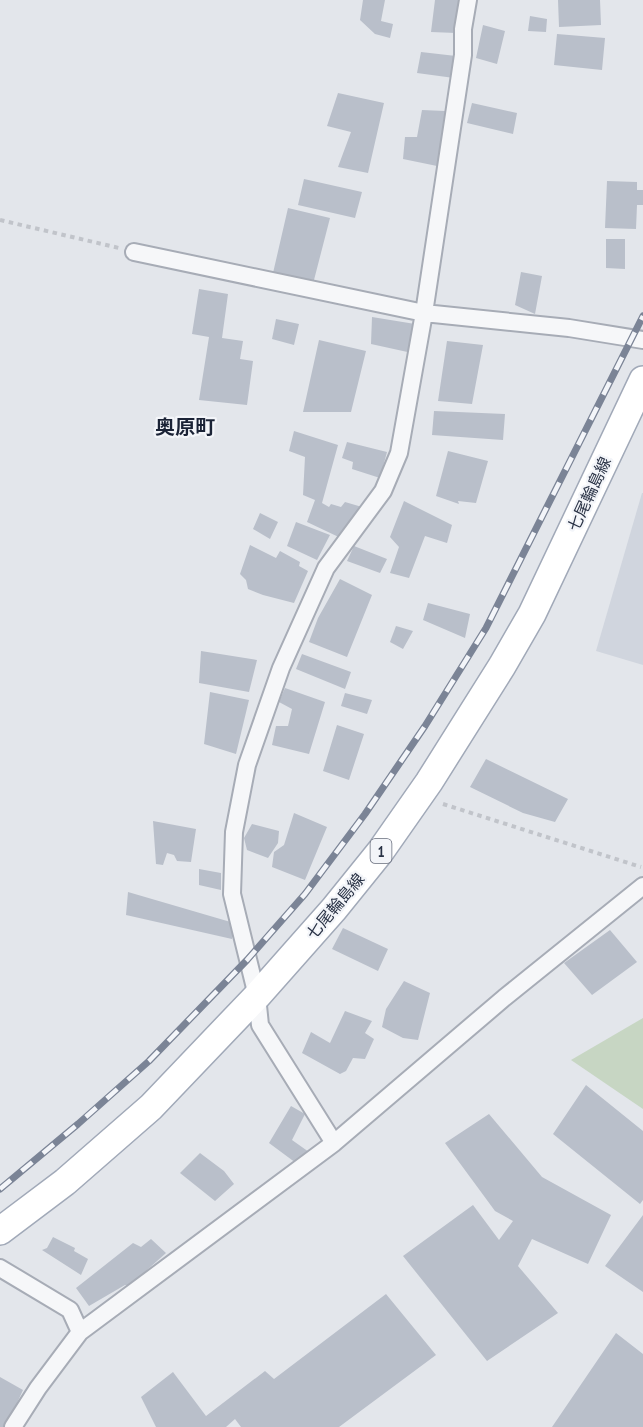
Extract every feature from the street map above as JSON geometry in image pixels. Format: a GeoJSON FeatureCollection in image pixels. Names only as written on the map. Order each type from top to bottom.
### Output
{"type":"FeatureCollection","features":[{"type":"Feature","properties":{"kind":"main road","name":"七尾輪島線"},"geometry":{"type":"LineString","coordinates":[[0,1231],[64,1182],[151,1107],[257,996],[341,901],[380,852],[496,676],[532,614],[643,380]]}},
{"type":"Feature","properties":{"kind":"street"},"geometry":{"type":"LineString","coordinates":[[334,1143],[260,1025],[257,996],[232,894],[234,832],[248,765],[281,668],[326,568],[383,491],[399,453],[424,313],[463,55],[463,29],[468,0]]}},
{"type":"Feature","properties":{"kind":"street"},"geometry":{"type":"LineString","coordinates":[[134,252],[424,313],[569,328],[643,340]]}},
{"type":"Feature","properties":{"kind":"street"},"geometry":{"type":"LineString","coordinates":[[13,1427],[38,1388],[80,1332],[334,1143],[504,998],[643,886]]}},
{"type":"Feature","properties":{"kind":"street"},"geometry":{"type":"LineString","coordinates":[[0,1268],[70,1310],[80,1332]]}},
{"type":"Feature","properties":{"kind":"path"},"geometry":{"type":"LineString","coordinates":[[0,220],[134,252]]}},
{"type":"Feature","properties":{"kind":"path"},"geometry":{"type":"LineString","coordinates":[[419,796],[643,868]]}},
{"type":"Feature","properties":{"kind":"shaded area"},"geometry":{"type":"Polygon","coordinates":[[[643,493],[643,665],[596,651],[643,493]]]}},
{"type":"Feature","properties":{"kind":"green space"},"geometry":{"type":"Polygon","coordinates":[[[643,1018],[643,1109],[571,1060],[643,1018]]]}},
{"type":"Feature","properties":{"kind":"building"},"geometry":{"type":"Polygon","coordinates":[[[363,0],[385,0],[381,21],[393,24],[390,38],[375,34],[360,20],[363,0]]]}},
{"type":"Feature","properties":{"kind":"building"},"geometry":{"type":"Polygon","coordinates":[[[435,0],[459,0],[456,33],[431,32],[435,0]]]}},
{"type":"Feature","properties":{"kind":"building"},"geometry":{"type":"Polygon","coordinates":[[[558,0],[600,0],[601,25],[559,27],[558,0]]]}},
{"type":"Feature","properties":{"kind":"building"},"geometry":{"type":"Polygon","coordinates":[[[530,16],[547,19],[546,32],[528,31],[530,16]]]}},
{"type":"Feature","properties":{"kind":"building"},"geometry":{"type":"Polygon","coordinates":[[[483,25],[505,31],[497,64],[476,58],[483,25]]]}},
{"type":"Feature","properties":{"kind":"building"},"geometry":{"type":"Polygon","coordinates":[[[557,34],[605,38],[602,70],[554,65],[557,34]]]}},
{"type":"Feature","properties":{"kind":"building"},"geometry":{"type":"Polygon","coordinates":[[[421,52],[456,56],[454,78],[417,73],[421,52]]]}},
{"type":"Feature","properties":{"kind":"building"},"geometry":{"type":"Polygon","coordinates":[[[338,93],[384,103],[368,173],[338,167],[351,132],[327,126],[338,93]]]}},
{"type":"Feature","properties":{"kind":"building"},"geometry":{"type":"Polygon","coordinates":[[[472,103],[517,113],[513,134],[467,123],[472,103]]]}},
{"type":"Feature","properties":{"kind":"building"},"geometry":{"type":"Polygon","coordinates":[[[422,110],[445,111],[437,166],[403,159],[405,137],[417,137],[422,110]]]}},
{"type":"Feature","properties":{"kind":"building"},"geometry":{"type":"Polygon","coordinates":[[[304,179],[362,192],[355,218],[298,205],[304,179]]]}},
{"type":"Feature","properties":{"kind":"building"},"geometry":{"type":"Polygon","coordinates":[[[607,181],[637,182],[637,190],[643,190],[643,205],[637,205],[636,229],[605,228],[607,181]]]}},
{"type":"Feature","properties":{"kind":"building"},"geometry":{"type":"Polygon","coordinates":[[[288,208],[330,218],[314,280],[273,273],[288,208]]]}},
{"type":"Feature","properties":{"kind":"building"},"geometry":{"type":"Polygon","coordinates":[[[606,239],[625,239],[625,269],[606,268],[606,239]]]}},
{"type":"Feature","properties":{"kind":"building"},"geometry":{"type":"Polygon","coordinates":[[[521,272],[542,276],[535,314],[515,305],[521,272]]]}},
{"type":"Feature","properties":{"kind":"building"},"geometry":{"type":"Polygon","coordinates":[[[199,289],[228,294],[222,338],[243,341],[240,359],[253,361],[247,405],[199,400],[209,337],[192,334],[199,289]]]}},
{"type":"Feature","properties":{"kind":"building"},"geometry":{"type":"Polygon","coordinates":[[[372,317],[415,324],[412,353],[371,344],[372,317]]]}},
{"type":"Feature","properties":{"kind":"building"},"geometry":{"type":"Polygon","coordinates":[[[276,319],[299,324],[294,345],[272,339],[276,319]]]}},
{"type":"Feature","properties":{"kind":"building"},"geometry":{"type":"Polygon","coordinates":[[[319,340],[366,351],[351,412],[303,412],[319,340]]]}},
{"type":"Feature","properties":{"kind":"building"},"geometry":{"type":"Polygon","coordinates":[[[447,341],[483,345],[472,404],[438,401],[447,341]]]}},
{"type":"Feature","properties":{"kind":"building"},"geometry":{"type":"Polygon","coordinates":[[[434,411],[505,414],[503,440],[432,435],[434,411]]]}},
{"type":"Feature","properties":{"kind":"building"},"geometry":{"type":"Polygon","coordinates":[[[294,431],[338,445],[322,503],[329,507],[331,504],[341,507],[345,502],[362,507],[345,540],[307,522],[315,500],[303,495],[305,457],[289,451],[294,431]]]}},
{"type":"Feature","properties":{"kind":"building"},"geometry":{"type":"Polygon","coordinates":[[[347,442],[387,452],[380,478],[352,469],[353,462],[342,458],[347,442]]]}},
{"type":"Feature","properties":{"kind":"building"},"geometry":{"type":"Polygon","coordinates":[[[448,451],[488,461],[476,503],[458,501],[459,504],[436,496],[448,451]]]}},
{"type":"Feature","properties":{"kind":"building"},"geometry":{"type":"Polygon","coordinates":[[[404,501],[452,525],[447,543],[425,536],[409,578],[390,573],[399,547],[390,537],[404,501]]]}},
{"type":"Feature","properties":{"kind":"building"},"geometry":{"type":"Polygon","coordinates":[[[260,513],[278,522],[270,539],[253,529],[260,513]]]}},
{"type":"Feature","properties":{"kind":"building"},"geometry":{"type":"Polygon","coordinates":[[[296,522],[330,535],[317,560],[287,546],[296,522]]]}},
{"type":"Feature","properties":{"kind":"building"},"geometry":{"type":"Polygon","coordinates":[[[250,545],[276,558],[280,551],[300,562],[299,566],[308,571],[294,603],[248,589],[246,580],[240,574],[250,545]]]}},
{"type":"Feature","properties":{"kind":"building"},"geometry":{"type":"Polygon","coordinates":[[[354,546],[387,559],[380,573],[347,561],[354,546]]]}},
{"type":"Feature","properties":{"kind":"building"},"geometry":{"type":"Polygon","coordinates":[[[340,579],[372,595],[347,657],[309,642],[318,618],[340,579]]]}},
{"type":"Feature","properties":{"kind":"building"},"geometry":{"type":"Polygon","coordinates":[[[428,603],[470,614],[465,638],[423,620],[428,603]]]}},
{"type":"Feature","properties":{"kind":"building"},"geometry":{"type":"Polygon","coordinates":[[[396,626],[413,631],[403,649],[390,642],[396,626]]]}},
{"type":"Feature","properties":{"kind":"building"},"geometry":{"type":"Polygon","coordinates":[[[201,651],[257,660],[249,692],[199,683],[201,651]]]}},
{"type":"Feature","properties":{"kind":"building"},"geometry":{"type":"Polygon","coordinates":[[[302,654],[351,672],[345,689],[296,669],[302,654]]]}},
{"type":"Feature","properties":{"kind":"building"},"geometry":{"type":"Polygon","coordinates":[[[285,688],[325,702],[309,754],[272,745],[276,726],[288,726],[292,709],[279,702],[285,688]]]}},
{"type":"Feature","properties":{"kind":"building"},"geometry":{"type":"Polygon","coordinates":[[[210,692],[249,700],[236,754],[204,744],[210,692]]]}},
{"type":"Feature","properties":{"kind":"building"},"geometry":{"type":"Polygon","coordinates":[[[345,693],[372,700],[367,714],[341,706],[345,693]]]}},
{"type":"Feature","properties":{"kind":"building"},"geometry":{"type":"Polygon","coordinates":[[[337,725],[364,734],[349,780],[323,771],[337,725]]]}},
{"type":"Feature","properties":{"kind":"building"},"geometry":{"type":"Polygon","coordinates":[[[486,759],[568,799],[555,822],[523,813],[470,787],[486,759]]]}},
{"type":"Feature","properties":{"kind":"building"},"geometry":{"type":"Polygon","coordinates":[[[294,813],[327,827],[305,880],[272,867],[274,852],[284,845],[294,813]]]}},
{"type":"Feature","properties":{"kind":"building"},"geometry":{"type":"Polygon","coordinates":[[[153,821],[196,829],[191,862],[177,861],[174,855],[167,853],[163,865],[156,864],[153,821]]]}},
{"type":"Feature","properties":{"kind":"building"},"geometry":{"type":"Polygon","coordinates":[[[252,824],[279,831],[278,843],[268,858],[247,850],[244,838],[252,824]]]}},
{"type":"Feature","properties":{"kind":"building"},"geometry":{"type":"Polygon","coordinates":[[[199,869],[221,873],[221,890],[199,885],[199,869]]]}},
{"type":"Feature","properties":{"kind":"building"},"geometry":{"type":"Polygon","coordinates":[[[128,892],[234,923],[232,939],[126,915],[128,892]]]}},
{"type":"Feature","properties":{"kind":"building"},"geometry":{"type":"Polygon","coordinates":[[[343,928],[388,949],[378,971],[332,949],[343,928]]]}},
{"type":"Feature","properties":{"kind":"building"},"geometry":{"type":"Polygon","coordinates":[[[610,930],[637,962],[592,995],[564,963],[610,930]]]}},
{"type":"Feature","properties":{"kind":"building"},"geometry":{"type":"Polygon","coordinates":[[[404,981],[430,993],[418,1040],[403,1038],[382,1027],[386,1009],[404,981]]]}},
{"type":"Feature","properties":{"kind":"building"},"geometry":{"type":"Polygon","coordinates":[[[345,1011],[372,1021],[365,1033],[374,1039],[365,1059],[353,1058],[346,1071],[340,1074],[302,1053],[311,1032],[330,1043],[345,1011]]]}},
{"type":"Feature","properties":{"kind":"building"},"geometry":{"type":"Polygon","coordinates":[[[586,1085],[643,1131],[643,1200],[640,1204],[553,1134],[586,1085]]]}},
{"type":"Feature","properties":{"kind":"building"},"geometry":{"type":"Polygon","coordinates":[[[291,1106],[305,1114],[292,1140],[309,1152],[296,1163],[269,1143],[291,1106]]]}},
{"type":"Feature","properties":{"kind":"building"},"geometry":{"type":"Polygon","coordinates":[[[489,1114],[542,1177],[611,1215],[588,1264],[532,1239],[518,1266],[558,1313],[487,1361],[403,1256],[473,1205],[499,1240],[513,1221],[495,1211],[445,1143],[489,1114]]]}},
{"type":"Feature","properties":{"kind":"building"},"geometry":{"type":"Polygon","coordinates":[[[200,1153],[224,1171],[234,1184],[215,1201],[180,1173],[200,1153]]]}},
{"type":"Feature","properties":{"kind":"building"},"geometry":{"type":"Polygon","coordinates":[[[643,1215],[643,1292],[605,1266],[643,1215]]]}},
{"type":"Feature","properties":{"kind":"building"},"geometry":{"type":"Polygon","coordinates":[[[53,1237],[75,1248],[74,1251],[88,1259],[81,1275],[42,1250],[47,1248],[53,1237]]]}},
{"type":"Feature","properties":{"kind":"building"},"geometry":{"type":"Polygon","coordinates":[[[151,1239],[166,1253],[129,1286],[125,1285],[89,1306],[76,1288],[133,1243],[141,1247],[151,1239]]]}},
{"type":"Feature","properties":{"kind":"building"},"geometry":{"type":"Polygon","coordinates":[[[386,1294],[436,1355],[339,1427],[241,1427],[235,1419],[226,1427],[156,1427],[141,1397],[173,1372],[206,1416],[265,1371],[274,1379],[386,1294]]]}},
{"type":"Feature","properties":{"kind":"building"},"geometry":{"type":"Polygon","coordinates":[[[616,1333],[643,1354],[643,1427],[552,1427],[616,1333]]]}},
{"type":"Feature","properties":{"kind":"building"},"geometry":{"type":"Polygon","coordinates":[[[0,1377],[23,1390],[6,1427],[0,1427],[0,1377]]]}},
{"type":"Feature","properties":{"kind":"railway"},"geometry":{"type":"LineString","coordinates":[[0,1189],[149,1061],[247,960],[305,894],[365,814],[425,726],[486,628],[643,316]]}},
{"type":"Feature","properties":{"kind":"district","name":"奥原町"},"geometry":{"type":"Point","coordinates":[185,427]}}]}
